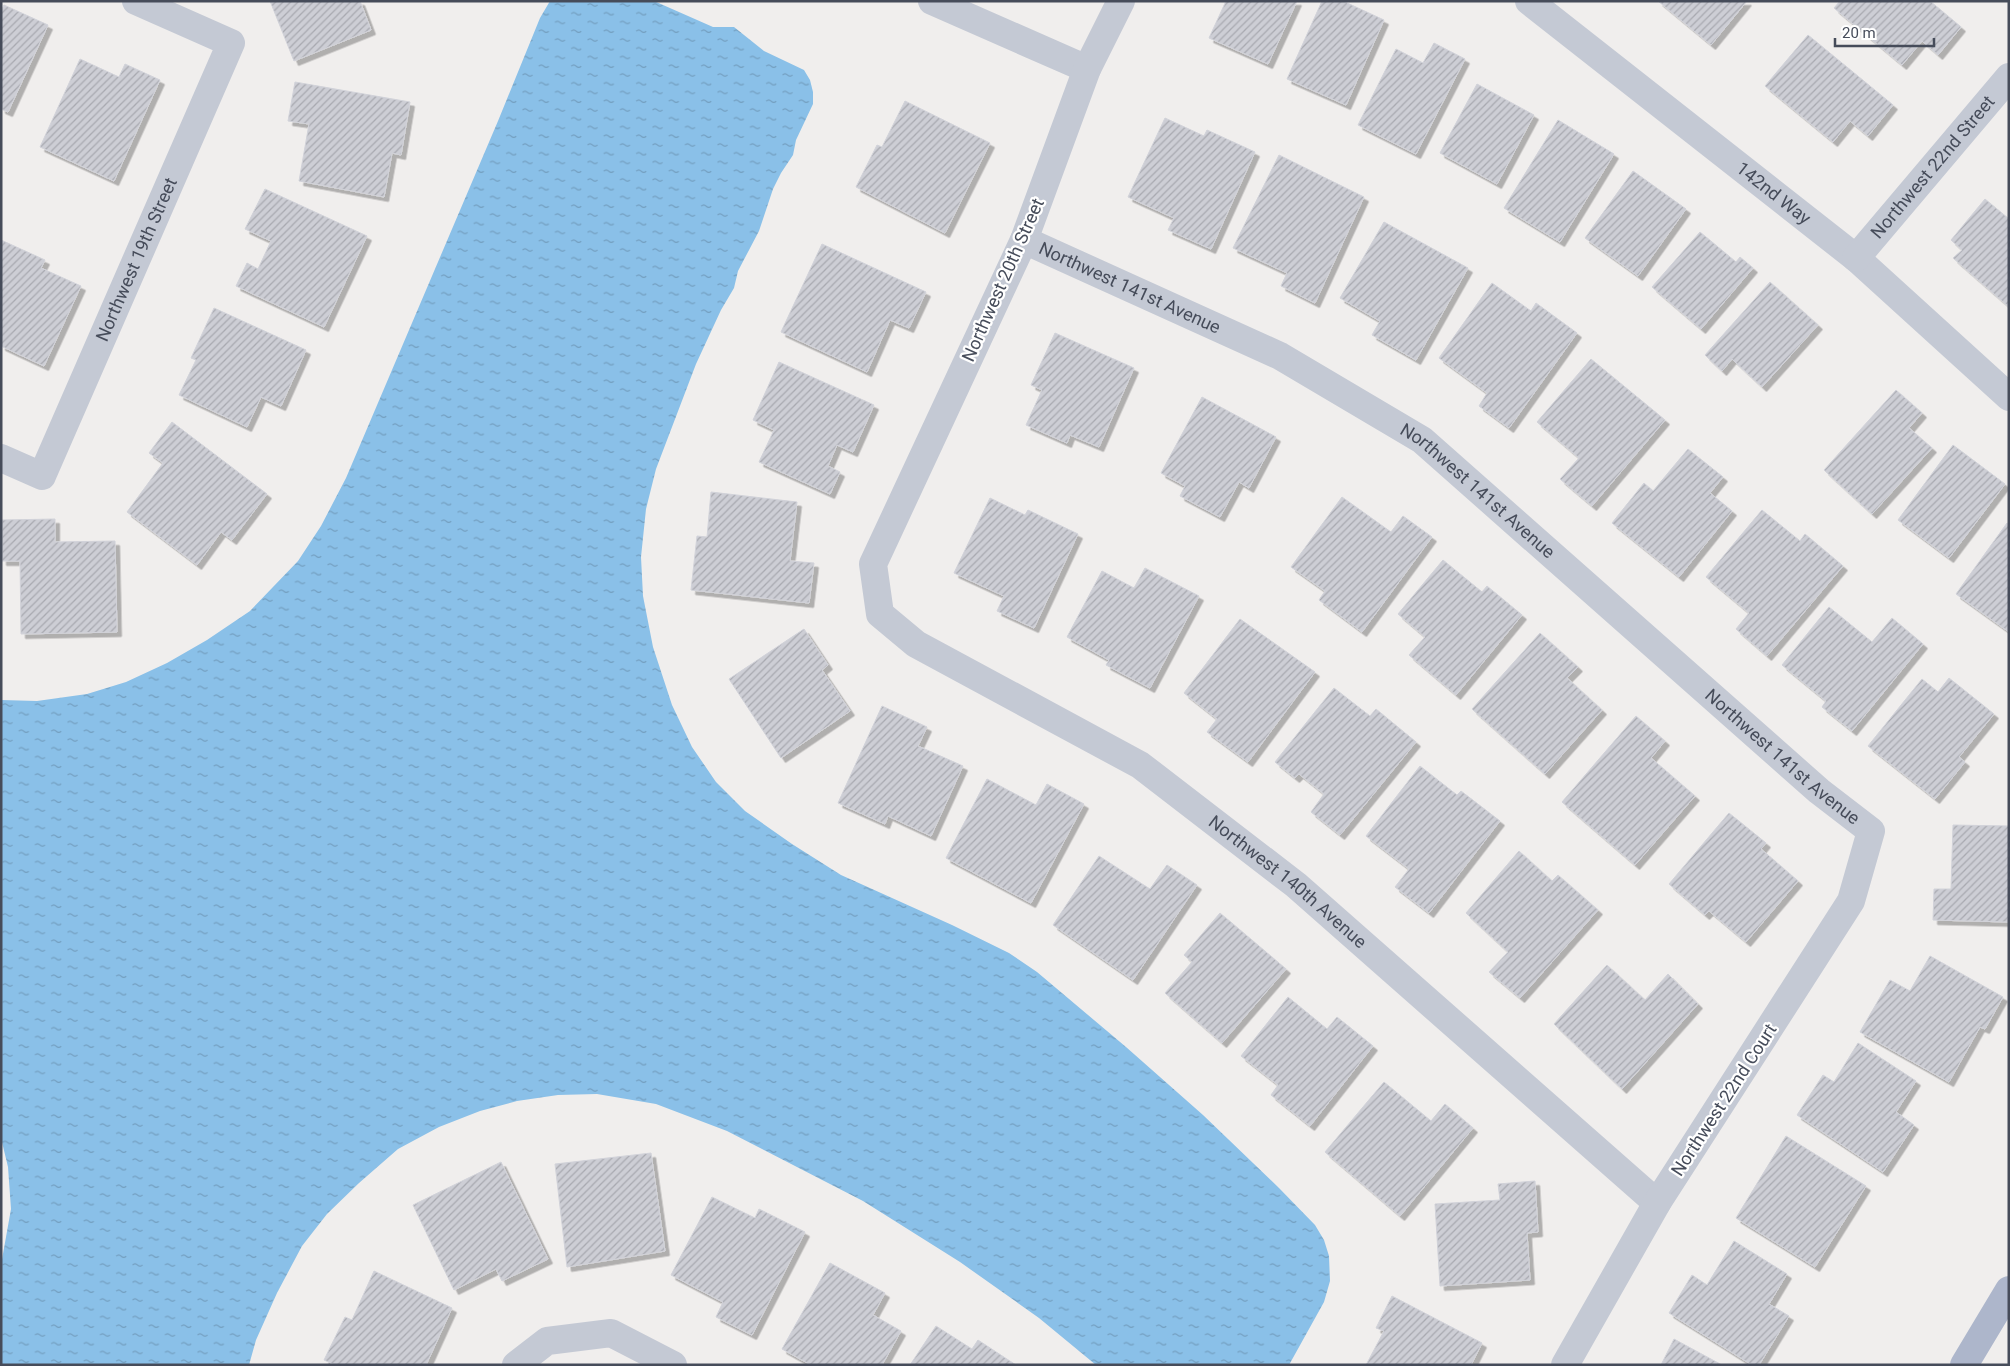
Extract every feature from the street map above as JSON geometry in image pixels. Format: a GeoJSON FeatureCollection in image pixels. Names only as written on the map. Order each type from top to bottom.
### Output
{"type":"FeatureCollection","features":[{"type":"Feature","properties":{"kind":"main road"},"geometry":{"type":"LineString","coordinates":[[1964,1365],[2009,1290]]}},
{"type":"Feature","properties":{"kind":"street","name":"Northwest 19th Street"},"geometry":{"type":"LineString","coordinates":[[1,458],[42,476],[231,43],[136,1]]}},
{"type":"Feature","properties":{"kind":"street"},"geometry":{"type":"LineString","coordinates":[[932,1],[1087,69]]}},
{"type":"Feature","properties":{"kind":"street","name":"Northwest 20th Street"},"geometry":{"type":"LineString","coordinates":[[880,614],[873,564],[1024,240],[1087,69],[1122,1]]}},
{"type":"Feature","properties":{"kind":"street","name":"142nd Way"},"geometry":{"type":"LineString","coordinates":[[1529,1],[1856,258],[2009,397]]}},
{"type":"Feature","properties":{"kind":"street","name":"Northwest 22nd Street"},"geometry":{"type":"LineString","coordinates":[[1856,258],[2009,77]]}},
{"type":"Feature","properties":{"kind":"street","name":"Northwest 141st Avenue"},"geometry":{"type":"LineString","coordinates":[[1024,240],[1280,356],[1422,440],[1820,791],[1871,831]]}},
{"type":"Feature","properties":{"kind":"street","name":"Northwest 140th Avenue"},"geometry":{"type":"LineString","coordinates":[[880,614],[916,644],[1140,764],[1296,886],[1657,1203]]}},
{"type":"Feature","properties":{"kind":"street","name":"Northwest 22nd Court"},"geometry":{"type":"LineString","coordinates":[[1565,1365],[1657,1203],[1851,901],[1871,831]]}},
{"type":"Feature","properties":{"kind":"street"},"geometry":{"type":"LineString","coordinates":[[516,1365],[547,1341],[611,1333],[673,1365]]}},
{"type":"Feature","properties":{"kind":"water"},"geometry":{"type":"Polygon","coordinates":[[[550,1],[654,1],[713,27],[734,27],[764,51],[804,70],[810,80],[813,92],[813,104],[796,140],[793,155],[773,189],[759,231],[738,271],[734,288],[721,310],[696,364],[656,469],[646,509],[641,557],[643,596],[653,647],[672,705],[692,747],[716,782],[745,811],[792,844],[841,875],[1009,953],[1037,972],[1203,1115],[1315,1225],[1324,1240],[1329,1256],[1330,1281],[1324,1302],[1289,1365],[1096,1365],[1039,1318],[960,1262],[863,1201],[727,1131],[656,1104],[597,1094],[558,1095],[517,1101],[480,1111],[439,1127],[398,1149],[327,1214],[302,1246],[277,1293],[256,1340],[249,1365],[1,1365],[1,1265],[11,1209],[8,1167],[1,1138],[1,700],[37,701],[87,694],[126,682],[167,663],[207,640],[250,611],[298,561],[321,526],[346,478],[540,18],[550,1]]]}},
{"type":"Feature","properties":{"kind":"building"},"geometry":{"type":"Polygon","coordinates":[[[270,1],[360,1],[371,30],[294,61],[270,1]]]}},
{"type":"Feature","properties":{"kind":"building"},"geometry":{"type":"Polygon","coordinates":[[[1226,1],[1297,1],[1268,64],[1209,38],[1226,1]]]}},
{"type":"Feature","properties":{"kind":"building"},"geometry":{"type":"Polygon","coordinates":[[[1322,1],[1343,1],[1384,20],[1346,105],[1287,79],[1322,1]]]}},
{"type":"Feature","properties":{"kind":"building"},"geometry":{"type":"Polygon","coordinates":[[[1658,1],[1747,1],[1711,45],[1658,1]]]}},
{"type":"Feature","properties":{"kind":"building"},"geometry":{"type":"Polygon","coordinates":[[[1840,1],[1930,1],[1961,27],[1938,55],[1922,41],[1902,65],[1834,8],[1840,1]]]}},
{"type":"Feature","properties":{"kind":"building"},"geometry":{"type":"Polygon","coordinates":[[[4,5],[48,25],[8,112],[1,109],[1,11],[4,5]]]}},
{"type":"Feature","properties":{"kind":"building"},"geometry":{"type":"Polygon","coordinates":[[[1808,35],[1893,105],[1868,136],[1850,121],[1833,142],[1765,86],[1808,35]]]}},
{"type":"Feature","properties":{"kind":"building"},"geometry":{"type":"Polygon","coordinates":[[[1434,43],[1465,59],[1416,154],[1358,125],[1396,49],[1423,63],[1434,43]]]}},
{"type":"Feature","properties":{"kind":"building"},"geometry":{"type":"Polygon","coordinates":[[[80,59],[119,77],[125,64],[160,80],[114,181],[40,147],[80,59]]]}},
{"type":"Feature","properties":{"kind":"building"},"geometry":{"type":"Polygon","coordinates":[[[295,82],[410,102],[401,155],[392,153],[384,197],[299,181],[309,124],[288,121],[295,82]]]}},
{"type":"Feature","properties":{"kind":"building"},"geometry":{"type":"Polygon","coordinates":[[[1477,84],[1534,115],[1497,184],[1440,153],[1477,84]]]}},
{"type":"Feature","properties":{"kind":"building"},"geometry":{"type":"Polygon","coordinates":[[[905,101],[990,143],[945,233],[856,187],[877,145],[882,147],[905,101]]]}},
{"type":"Feature","properties":{"kind":"building"},"geometry":{"type":"Polygon","coordinates":[[[1165,118],[1204,136],[1207,130],[1255,152],[1211,249],[1168,230],[1174,218],[1128,197],[1165,118]]]}},
{"type":"Feature","properties":{"kind":"building"},"geometry":{"type":"Polygon","coordinates":[[[1558,120],[1614,154],[1560,242],[1504,208],[1558,120]]]}},
{"type":"Feature","properties":{"kind":"building"},"geometry":{"type":"Polygon","coordinates":[[[1279,155],[1364,197],[1315,303],[1281,286],[1287,273],[1233,248],[1279,155]]]}},
{"type":"Feature","properties":{"kind":"building"},"geometry":{"type":"Polygon","coordinates":[[[1633,171],[1686,209],[1638,276],[1585,238],[1633,171]]]}},
{"type":"Feature","properties":{"kind":"building"},"geometry":{"type":"Polygon","coordinates":[[[265,189],[367,236],[324,327],[236,286],[247,263],[258,269],[271,241],[245,229],[265,189]]]}},
{"type":"Feature","properties":{"kind":"building"},"geometry":{"type":"Polygon","coordinates":[[[1985,199],[2009,219],[2009,307],[1953,258],[1962,250],[1951,240],[1985,199]]]}},
{"type":"Feature","properties":{"kind":"building"},"geometry":{"type":"Polygon","coordinates":[[[1384,222],[1468,268],[1416,360],[1372,335],[1380,321],[1340,298],[1384,222]]]}},
{"type":"Feature","properties":{"kind":"building"},"geometry":{"type":"Polygon","coordinates":[[[1700,232],[1736,262],[1740,257],[1753,268],[1701,329],[1652,287],[1700,232]]]}},
{"type":"Feature","properties":{"kind":"building"},"geometry":{"type":"Polygon","coordinates":[[[1,240],[45,260],[41,268],[81,286],[44,366],[1,346],[1,240]]]}},
{"type":"Feature","properties":{"kind":"building"},"geometry":{"type":"Polygon","coordinates":[[[822,244],[926,292],[909,328],[890,320],[867,372],[781,332],[822,244]]]}},
{"type":"Feature","properties":{"kind":"building"},"geometry":{"type":"Polygon","coordinates":[[[1770,282],[1818,325],[1762,387],[1732,359],[1722,371],[1705,355],[1770,282]]]}},
{"type":"Feature","properties":{"kind":"building"},"geometry":{"type":"Polygon","coordinates":[[[1492,283],[1531,311],[1536,303],[1577,333],[1509,428],[1479,406],[1487,393],[1439,358],[1492,283]]]}},
{"type":"Feature","properties":{"kind":"building"},"geometry":{"type":"Polygon","coordinates":[[[214,308],[306,350],[281,406],[261,397],[247,427],[179,395],[196,360],[191,358],[214,308]]]}},
{"type":"Feature","properties":{"kind":"building"},"geometry":{"type":"Polygon","coordinates":[[[1055,333],[1134,368],[1099,447],[1070,435],[1067,443],[1026,425],[1042,390],[1031,385],[1055,333]]]}},
{"type":"Feature","properties":{"kind":"building"},"geometry":{"type":"Polygon","coordinates":[[[1591,359],[1665,420],[1592,506],[1560,479],[1579,458],[1537,422],[1591,359]]]}},
{"type":"Feature","properties":{"kind":"building"},"geometry":{"type":"Polygon","coordinates":[[[779,362],[874,405],[853,452],[837,445],[828,466],[840,472],[830,494],[759,462],[774,430],[753,420],[779,362]]]}},
{"type":"Feature","properties":{"kind":"building"},"geometry":{"type":"Polygon","coordinates":[[[1896,390],[1922,413],[1909,428],[1932,448],[1872,514],[1824,470],[1896,390]]]}},
{"type":"Feature","properties":{"kind":"building"},"geometry":{"type":"Polygon","coordinates":[[[1202,397],[1276,437],[1249,488],[1239,482],[1220,517],[1180,496],[1185,486],[1161,473],[1202,397]]]}},
{"type":"Feature","properties":{"kind":"building"},"geometry":{"type":"Polygon","coordinates":[[[172,422],[267,494],[232,540],[221,532],[197,565],[127,512],[163,463],[149,453],[172,422]]]}},
{"type":"Feature","properties":{"kind":"building"},"geometry":{"type":"Polygon","coordinates":[[[1953,445],[2005,484],[1949,558],[1898,520],[1953,445]]]}},
{"type":"Feature","properties":{"kind":"building"},"geometry":{"type":"Polygon","coordinates":[[[1688,449],[1723,477],[1710,493],[1732,511],[1679,577],[1612,523],[1644,483],[1653,491],[1688,449]]]}},
{"type":"Feature","properties":{"kind":"building"},"geometry":{"type":"Polygon","coordinates":[[[711,492],[797,502],[790,561],[814,563],[809,603],[691,590],[697,536],[707,537],[711,492]]]}},
{"type":"Feature","properties":{"kind":"building"},"geometry":{"type":"Polygon","coordinates":[[[1342,497],[1391,532],[1403,516],[1432,537],[1362,632],[1319,600],[1325,591],[1291,567],[1342,497]]]}},
{"type":"Feature","properties":{"kind":"building"},"geometry":{"type":"Polygon","coordinates":[[[990,498],[1025,515],[1028,510],[1078,534],[1034,628],[997,611],[1004,596],[954,573],[990,498]]]}},
{"type":"Feature","properties":{"kind":"building"},"geometry":{"type":"Polygon","coordinates":[[[1762,510],[1800,541],[1805,534],[1843,566],[1767,656],[1736,629],[1749,613],[1706,577],[1762,510]]]}},
{"type":"Feature","properties":{"kind":"building"},"geometry":{"type":"Polygon","coordinates":[[[55,519],[55,542],[115,541],[117,632],[21,634],[20,561],[2,561],[2,520],[55,519]]]}},
{"type":"Feature","properties":{"kind":"building"},"geometry":{"type":"Polygon","coordinates":[[[2007,523],[2009,524],[2009,632],[1956,594],[2007,523]]]}},
{"type":"Feature","properties":{"kind":"building"},"geometry":{"type":"Polygon","coordinates":[[[1443,560],[1482,592],[1487,586],[1522,615],[1456,695],[1409,655],[1425,637],[1398,614],[1443,560]]]}},
{"type":"Feature","properties":{"kind":"building"},"geometry":{"type":"Polygon","coordinates":[[[1145,568],[1199,596],[1150,688],[1106,665],[1109,660],[1067,637],[1102,571],[1134,588],[1145,568]]]}},
{"type":"Feature","properties":{"kind":"building"},"geometry":{"type":"Polygon","coordinates":[[[1829,607],[1872,642],[1892,618],[1923,644],[1852,731],[1822,707],[1826,701],[1782,665],[1829,607]]]}},
{"type":"Feature","properties":{"kind":"building"},"geometry":{"type":"Polygon","coordinates":[[[1240,619],[1315,672],[1248,762],[1207,732],[1217,719],[1184,693],[1240,619]]]}},
{"type":"Feature","properties":{"kind":"building"},"geometry":{"type":"Polygon","coordinates":[[[804,629],[828,665],[822,670],[850,711],[781,758],[729,679],[804,629]]]}},
{"type":"Feature","properties":{"kind":"building"},"geometry":{"type":"Polygon","coordinates":[[[1540,633],[1578,667],[1567,678],[1602,710],[1545,774],[1472,709],[1540,633]]]}},
{"type":"Feature","properties":{"kind":"building"},"geometry":{"type":"Polygon","coordinates":[[[1949,678],[1994,714],[1959,757],[1965,762],[1935,799],[1868,746],[1922,679],[1938,692],[1949,678]]]}},
{"type":"Feature","properties":{"kind":"building"},"geometry":{"type":"Polygon","coordinates":[[[1334,688],[1370,716],[1376,709],[1416,742],[1340,835],[1311,812],[1324,794],[1299,774],[1295,778],[1275,762],[1334,688]]]}},
{"type":"Feature","properties":{"kind":"building"},"geometry":{"type":"Polygon","coordinates":[[[882,706],[927,727],[918,746],[963,766],[931,836],[888,816],[885,824],[838,803],[882,706]]]}},
{"type":"Feature","properties":{"kind":"building"},"geometry":{"type":"Polygon","coordinates":[[[1636,716],[1665,741],[1651,758],[1695,796],[1635,865],[1562,802],[1636,716]]]}},
{"type":"Feature","properties":{"kind":"building"},"geometry":{"type":"Polygon","coordinates":[[[1420,766],[1457,795],[1461,791],[1500,821],[1429,913],[1395,887],[1409,869],[1366,836],[1420,766]]]}},
{"type":"Feature","properties":{"kind":"building"},"geometry":{"type":"Polygon","coordinates":[[[987,779],[1036,805],[1047,784],[1084,804],[1031,903],[946,858],[987,779]]]}},
{"type":"Feature","properties":{"kind":"building"},"geometry":{"type":"Polygon","coordinates":[[[1729,813],[1766,843],[1761,849],[1798,881],[1746,942],[1709,911],[1705,915],[1669,884],[1729,813]]]}},
{"type":"Feature","properties":{"kind":"building"},"geometry":{"type":"Polygon","coordinates":[[[1953,825],[2009,826],[2009,922],[1933,920],[1934,889],[1951,889],[1953,825]]]}},
{"type":"Feature","properties":{"kind":"building"},"geometry":{"type":"Polygon","coordinates":[[[1519,851],[1552,881],[1558,875],[1598,910],[1520,998],[1489,972],[1508,952],[1466,913],[1519,851]]]}},
{"type":"Feature","properties":{"kind":"building"},"geometry":{"type":"Polygon","coordinates":[[[1099,856],[1150,889],[1167,865],[1197,885],[1133,980],[1053,925],[1099,856]]]}},
{"type":"Feature","properties":{"kind":"building"},"geometry":{"type":"Polygon","coordinates":[[[1220,913],[1286,969],[1222,1043],[1165,993],[1192,962],[1184,955],[1220,913]]]}},
{"type":"Feature","properties":{"kind":"building"},"geometry":{"type":"Polygon","coordinates":[[[1930,956],[2003,997],[1985,1029],[1980,1027],[1949,1082],[1860,1032],[1890,980],[1910,991],[1930,956]]]}},
{"type":"Feature","properties":{"kind":"building"},"geometry":{"type":"Polygon","coordinates":[[[1607,965],[1645,1000],[1668,974],[1698,1004],[1622,1089],[1554,1024],[1607,965]]]}},
{"type":"Feature","properties":{"kind":"building"},"geometry":{"type":"Polygon","coordinates":[[[1288,997],[1327,1029],[1337,1017],[1373,1046],[1310,1126],[1271,1095],[1278,1085],[1241,1056],[1288,997]]]}},
{"type":"Feature","properties":{"kind":"building"},"geometry":{"type":"Polygon","coordinates":[[[1858,1043],[1916,1081],[1896,1112],[1914,1125],[1883,1172],[1797,1115],[1823,1075],[1834,1082],[1858,1043]]]}},
{"type":"Feature","properties":{"kind":"building"},"geometry":{"type":"Polygon","coordinates":[[[1384,1082],[1431,1121],[1445,1104],[1473,1128],[1400,1216],[1325,1152],[1384,1082]]]}},
{"type":"Feature","properties":{"kind":"building"},"geometry":{"type":"Polygon","coordinates":[[[1786,1136],[1866,1186],[1815,1267],[1736,1218],[1786,1136]]]}},
{"type":"Feature","properties":{"kind":"building"},"geometry":{"type":"Polygon","coordinates":[[[651,1153],[665,1251],[567,1267],[555,1164],[651,1153]]]}},
{"type":"Feature","properties":{"kind":"building"},"geometry":{"type":"Polygon","coordinates":[[[501,1162],[548,1259],[502,1281],[496,1269],[454,1290],[413,1205],[501,1162]]]}},
{"type":"Feature","properties":{"kind":"building"},"geometry":{"type":"Polygon","coordinates":[[[1535,1181],[1538,1232],[1527,1233],[1530,1280],[1440,1286],[1435,1204],[1500,1200],[1498,1184],[1535,1181]]]}},
{"type":"Feature","properties":{"kind":"building"},"geometry":{"type":"Polygon","coordinates":[[[712,1197],[755,1218],[759,1209],[805,1232],[752,1335],[716,1317],[723,1302],[671,1275],[712,1197]]]}},
{"type":"Feature","properties":{"kind":"building"},"geometry":{"type":"Polygon","coordinates":[[[1734,1241],[1787,1274],[1769,1304],[1789,1316],[1759,1365],[1752,1365],[1669,1313],[1692,1275],[1707,1285],[1734,1241]]]}},
{"type":"Feature","properties":{"kind":"building"},"geometry":{"type":"Polygon","coordinates":[[[830,1263],[885,1293],[873,1315],[901,1331],[882,1365],[811,1365],[782,1349],[830,1263]]]}},
{"type":"Feature","properties":{"kind":"building"},"geometry":{"type":"Polygon","coordinates":[[[374,1271],[452,1308],[426,1365],[335,1365],[324,1360],[345,1317],[352,1320],[374,1271]]]}},
{"type":"Feature","properties":{"kind":"building"},"geometry":{"type":"Polygon","coordinates":[[[1392,1296],[1482,1343],[1471,1365],[1366,1365],[1384,1331],[1376,1328],[1392,1296]]]}},
{"type":"Feature","properties":{"kind":"building"},"geometry":{"type":"Polygon","coordinates":[[[936,1326],[972,1349],[978,1340],[1016,1365],[910,1365],[936,1326]]]}},
{"type":"Feature","properties":{"kind":"building"},"geometry":{"type":"Polygon","coordinates":[[[1674,1339],[1722,1365],[1661,1365],[1674,1339]]]}}]}
